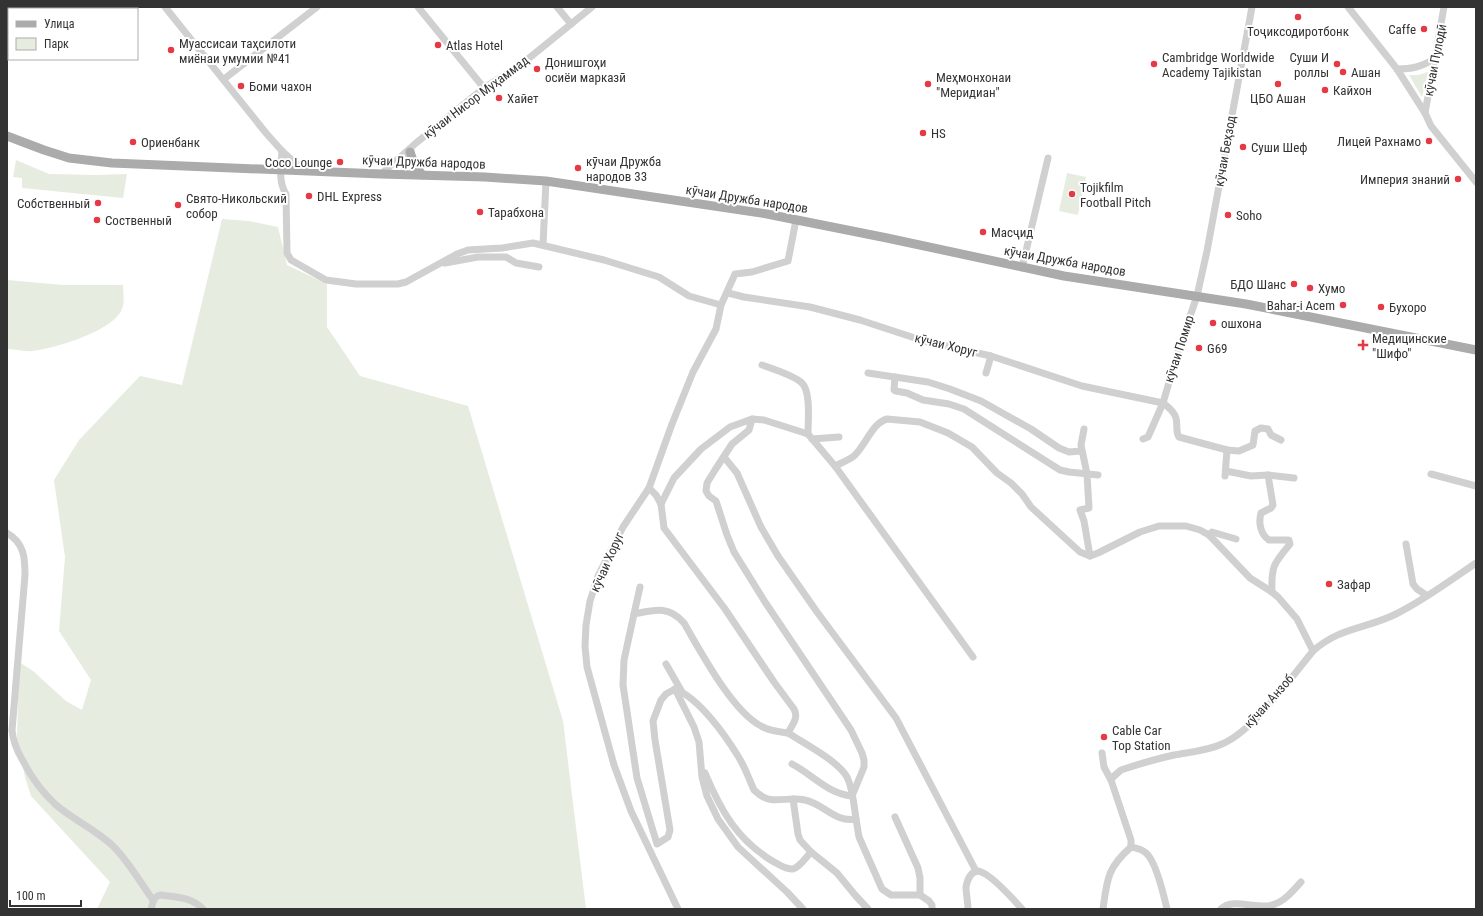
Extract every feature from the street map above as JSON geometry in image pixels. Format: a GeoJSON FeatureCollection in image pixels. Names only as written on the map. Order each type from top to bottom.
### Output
{"type":"FeatureCollection","features":[{"type":"Feature","properties":{"kind":"main road","name":"кӯчаи Дружба народов"},"geometry":{"type":"LineString","coordinates":[[7,136],[52,153],[84,160],[172,167],[303,170],[485,177],[546,181],[796,220],[1022,268],[1293,313],[1476,350]]}},
{"type":"Feature","properties":{"kind":"main road"},"geometry":{"type":"LineString","coordinates":[[410,152],[414,163],[422,175]]}},
{"type":"Feature","properties":{"kind":"street"},"geometry":{"type":"LineString","coordinates":[[165,7],[282,151],[303,170]]}},
{"type":"Feature","properties":{"kind":"street"},"geometry":{"type":"LineString","coordinates":[[224,80],[317,7]]}},
{"type":"Feature","properties":{"kind":"street"},"geometry":{"type":"LineString","coordinates":[[418,7],[484,88]]}},
{"type":"Feature","properties":{"kind":"street"},"geometry":{"type":"LineString","coordinates":[[557,7],[571,24]]}},
{"type":"Feature","properties":{"kind":"street","name":"кӯчаи Нисор Муҳаммад"},"geometry":{"type":"LineString","coordinates":[[382,174],[416,143],[484,88],[523,63],[592,7]]}},
{"type":"Feature","properties":{"kind":"street","name":"кӯчаи Беҳзод"},"geometry":{"type":"LineString","coordinates":[[1197,296],[1207,251],[1252,7]]}},
{"type":"Feature","properties":{"kind":"street"},"geometry":{"type":"LineString","coordinates":[[1348,7],[1397,68],[1425,113],[1431,126],[1476,182]]}},
{"type":"Feature","properties":{"kind":"street","name":"кӯчаи Пулодӣ"},"geometry":{"type":"LineString","coordinates":[[1425,113],[1444,7]]}},
{"type":"Feature","properties":{"kind":"street"},"geometry":{"type":"LineString","coordinates":[[1397,68],[1418,68],[1434,59]]}},
{"type":"Feature","properties":{"kind":"street","name":"кӯчаи Нисор Муҳаммад"},"geometry":{"type":"LineString","coordinates":[[404,175],[405,163],[416,143]]}},
{"type":"Feature","properties":{"kind":"street"},"geometry":{"type":"LineString","coordinates":[[282,151],[281,170],[283,187],[286,194],[287,253],[291,260],[326,280],[356,284],[402,283],[457,254],[468,250],[502,248],[529,243],[544,245],[604,260],[658,277],[688,296],[721,305]]}},
{"type":"Feature","properties":{"kind":"street"},"geometry":{"type":"LineString","coordinates":[[1022,268],[1048,158]]}},
{"type":"Feature","properties":{"kind":"street"},"geometry":{"type":"LineString","coordinates":[[544,245],[546,181]]}},
{"type":"Feature","properties":{"kind":"street","name":"кӯчаи Хоруг"},"geometry":{"type":"LineString","coordinates":[[678,909],[630,811],[614,765],[587,667],[585,646],[586,624],[590,601],[598,576],[623,527],[649,488],[667,435],[693,372],[716,329],[721,305],[728,293],[735,274],[752,272],[788,261],[796,220]]}},
{"type":"Feature","properties":{"kind":"street"},"geometry":{"type":"LineString","coordinates":[[440,264],[478,257],[506,257],[516,264],[539,267]]}},
{"type":"Feature","properties":{"kind":"street","name":"кӯчаи Хоруг"},"geometry":{"type":"LineString","coordinates":[[728,293],[744,297],[810,307],[860,320],[924,341],[991,356],[1082,386],[1133,398],[1163,403]]}},
{"type":"Feature","properties":{"kind":"street","name":"кӯчаи Помир"},"geometry":{"type":"LineString","coordinates":[[1143,440],[1148,437],[1163,403],[1179,348],[1197,296]]}},
{"type":"Feature","properties":{"kind":"street"},"geometry":{"type":"LineString","coordinates":[[986,373],[991,356]]}},
{"type":"Feature","properties":{"kind":"street"},"geometry":{"type":"LineString","coordinates":[[762,365],[798,380],[803,385],[807,396],[810,436],[835,466],[973,656]]}},
{"type":"Feature","properties":{"kind":"street"},"geometry":{"type":"LineString","coordinates":[[868,373],[928,382],[965,395],[981,401],[1024,425],[1059,448],[1069,452],[1081,451]]}},
{"type":"Feature","properties":{"kind":"street"},"geometry":{"type":"LineString","coordinates":[[895,377],[894,390],[896,392],[907,393],[923,400],[957,406],[1060,470],[1098,475]]}},
{"type":"Feature","properties":{"kind":"street"},"geometry":{"type":"LineString","coordinates":[[1163,403],[1171,410],[1176,418],[1177,435],[1179,437],[1227,450],[1239,450],[1253,445],[1255,431],[1261,428],[1268,430],[1271,435],[1281,440]]}},
{"type":"Feature","properties":{"kind":"street"},"geometry":{"type":"LineString","coordinates":[[661,504],[674,478],[701,449],[730,427],[752,419],[764,420],[810,436],[839,437]]}},
{"type":"Feature","properties":{"kind":"street"},"geometry":{"type":"LineString","coordinates":[[752,419],[749,430],[732,444],[708,480],[706,491],[709,496],[716,501],[734,552],[765,602],[851,730],[864,760],[864,767],[852,796]]}},
{"type":"Feature","properties":{"kind":"street"},"geometry":{"type":"LineString","coordinates":[[835,466],[854,456],[882,420],[887,419],[920,422],[948,432],[972,447],[1022,494],[1031,507],[1080,552],[1090,556],[1140,532],[1159,526],[1186,526],[1236,539]]}},
{"type":"Feature","properties":{"kind":"street"},"geometry":{"type":"LineString","coordinates":[[1084,429],[1081,451],[1087,474],[1089,508],[1080,510],[1084,521],[1090,556]]}},
{"type":"Feature","properties":{"kind":"street"},"geometry":{"type":"LineString","coordinates":[[1227,450],[1226,474],[1251,476],[1268,475],[1294,478]]}},
{"type":"Feature","properties":{"kind":"street"},"geometry":{"type":"LineString","coordinates":[[724,458],[736,473],[761,527],[782,561],[817,612],[896,718],[976,871]]}},
{"type":"Feature","properties":{"kind":"street"},"geometry":{"type":"LineString","coordinates":[[1431,474],[1476,486]]}},
{"type":"Feature","properties":{"kind":"street"},"geometry":{"type":"LineString","coordinates":[[1268,475],[1273,504],[1271,508],[1260,513],[1262,533],[1269,540],[1289,540],[1290,544],[1275,562],[1272,574],[1272,592]]}},
{"type":"Feature","properties":{"kind":"street"},"geometry":{"type":"LineString","coordinates":[[649,488],[656,495],[661,504],[664,528],[725,609],[794,709],[796,717],[788,733]]}},
{"type":"Feature","properties":{"kind":"street"},"geometry":{"type":"LineString","coordinates":[[1199,524],[1211,533],[1250,578],[1272,592],[1297,618],[1313,651]]}},
{"type":"Feature","properties":{"kind":"street"},"geometry":{"type":"LineString","coordinates":[[7,533],[18,542],[23,549],[25,556],[25,575],[12,730],[12,739],[15,747],[33,778],[45,794],[57,805],[90,828],[113,847],[121,856],[153,900],[152,909]]}},
{"type":"Feature","properties":{"kind":"street"},"geometry":{"type":"LineString","coordinates":[[1406,544],[1413,584],[1416,589],[1426,595]]}},
{"type":"Feature","properties":{"kind":"street","name":"кӯчаи Анзоб"},"geometry":{"type":"LineString","coordinates":[[1111,780],[1121,770],[1157,758],[1203,750],[1222,744],[1248,726],[1266,708],[1313,651],[1322,643],[1338,634],[1395,615],[1476,563]]}},
{"type":"Feature","properties":{"kind":"street"},"geometry":{"type":"LineString","coordinates":[[640,587],[624,660],[623,685],[637,778],[657,844]]}},
{"type":"Feature","properties":{"kind":"street"},"geometry":{"type":"LineString","coordinates":[[634,614],[665,610],[679,617],[684,623],[712,672],[746,715],[754,722],[768,729],[788,733],[821,754],[842,772],[850,784],[859,837],[882,890],[891,895],[920,895],[929,901],[932,905],[932,909]]}},
{"type":"Feature","properties":{"kind":"street"},"geometry":{"type":"LineString","coordinates":[[666,664],[694,727],[701,754],[702,777],[707,796],[718,819],[726,831],[750,859],[787,892],[803,909]]}},
{"type":"Feature","properties":{"kind":"street"},"geometry":{"type":"LineString","coordinates":[[678,690],[702,710],[727,740],[743,765],[754,790],[764,798],[772,800],[804,799],[844,820],[856,819]]}},
{"type":"Feature","properties":{"kind":"street"},"geometry":{"type":"LineString","coordinates":[[648,848],[668,837],[670,830],[653,721],[661,700],[666,694],[678,690]]}},
{"type":"Feature","properties":{"kind":"street"},"geometry":{"type":"LineString","coordinates":[[1102,753],[1104,766],[1111,780],[1131,840],[1131,848]]}},
{"type":"Feature","properties":{"kind":"street"},"geometry":{"type":"LineString","coordinates":[[701,764],[715,798],[725,816],[740,836],[759,852],[788,869],[796,868],[811,852]]}},
{"type":"Feature","properties":{"kind":"street"},"geometry":{"type":"LineString","coordinates":[[792,764],[839,794],[852,796]]}},
{"type":"Feature","properties":{"kind":"street"},"geometry":{"type":"LineString","coordinates":[[793,799],[800,840],[811,852],[837,873],[868,909]]}},
{"type":"Feature","properties":{"kind":"street"},"geometry":{"type":"LineString","coordinates":[[895,817],[918,868],[920,878],[920,895]]}},
{"type":"Feature","properties":{"kind":"street"},"geometry":{"type":"LineString","coordinates":[[1103,909],[1107,880],[1119,858],[1131,848],[1146,852],[1151,859],[1160,882],[1167,909]]}},
{"type":"Feature","properties":{"kind":"street"},"geometry":{"type":"LineString","coordinates":[[968,909],[966,887],[971,874],[976,871],[981,871],[990,878],[1022,909]]}},
{"type":"Feature","properties":{"kind":"street"},"geometry":{"type":"LineString","coordinates":[[1221,909],[1224,906],[1232,904],[1260,907],[1271,906],[1281,901],[1301,882]]}},
{"type":"Feature","properties":{"kind":"street"},"geometry":{"type":"LineString","coordinates":[[153,900],[160,895],[187,899],[193,901],[203,909]]}},
{"type":"Feature","properties":{"kind":"green space"},"geometry":{"type":"Polygon","coordinates":[[[1428,72],[1422,97],[1409,75],[1418,75],[1428,72]]]}},
{"type":"Feature","properties":{"kind":"green space"},"geometry":{"type":"Polygon","coordinates":[[[16,160],[49,174],[127,174],[123,198],[22,188],[22,178],[13,177],[16,160]]]}},
{"type":"Feature","properties":{"kind":"green space","name":"Tojikfilm Football Pitch"},"geometry":{"type":"Polygon","coordinates":[[[1067,173],[1086,177],[1078,215],[1059,211],[1067,173]]]}},
{"type":"Feature","properties":{"kind":"green space"},"geometry":{"type":"Polygon","coordinates":[[[222,219],[249,221],[278,227],[287,265],[327,284],[327,327],[360,376],[468,406],[563,721],[586,909],[97,909],[110,882],[31,796],[25,777],[17,738],[19,662],[33,671],[66,701],[82,710],[91,680],[59,631],[65,557],[54,480],[79,440],[140,376],[182,385],[222,219]]]}},
{"type":"Feature","properties":{"kind":"green space"},"geometry":{"type":"Polygon","coordinates":[[[7,280],[63,285],[123,285],[123,306],[117,317],[108,325],[82,338],[42,350],[26,351],[7,349],[7,280]]]}},
{"type":"Feature","properties":{"kind":"place","name":"Тоҷиксодиротбонк"},"geometry":{"type":"Point","coordinates":[1298,17]}},
{"type":"Feature","properties":{"kind":"place","name":"Caffe"},"geometry":{"type":"Point","coordinates":[1424,29]}},
{"type":"Feature","properties":{"kind":"place","name":"Atlas Hotel"},"geometry":{"type":"Point","coordinates":[438,45]}},
{"type":"Feature","properties":{"kind":"place","name":"Муассисаи таҳсилоти миёнаи умумии №41"},"geometry":{"type":"Point","coordinates":[171,50]}},
{"type":"Feature","properties":{"kind":"place","name":"Cambridge Worldwide Academy Tajikistan"},"geometry":{"type":"Point","coordinates":[1154,64]}},
{"type":"Feature","properties":{"kind":"place","name":"Суши И роллы"},"geometry":{"type":"Point","coordinates":[1337,64]}},
{"type":"Feature","properties":{"kind":"place","name":"Донишгоҳи осиёи марказӣ"},"geometry":{"type":"Point","coordinates":[537,69]}},
{"type":"Feature","properties":{"kind":"place","name":"Ашан"},"geometry":{"type":"Point","coordinates":[1343,72]}},
{"type":"Feature","properties":{"kind":"place","name":"Меҳмонхонаи \"Меридиан\""},"geometry":{"type":"Point","coordinates":[928,84]}},
{"type":"Feature","properties":{"kind":"place","name":"ЦБО Ашан"},"geometry":{"type":"Point","coordinates":[1278,84]}},
{"type":"Feature","properties":{"kind":"place","name":"Боми чахон"},"geometry":{"type":"Point","coordinates":[241,86]}},
{"type":"Feature","properties":{"kind":"place","name":"Кайхон"},"geometry":{"type":"Point","coordinates":[1325,90]}},
{"type":"Feature","properties":{"kind":"place","name":"Хайет"},"geometry":{"type":"Point","coordinates":[499,98]}},
{"type":"Feature","properties":{"kind":"place","name":"HS"},"geometry":{"type":"Point","coordinates":[923,133]}},
{"type":"Feature","properties":{"kind":"place","name":"Лицей Рахнамо"},"geometry":{"type":"Point","coordinates":[1429,141]}},
{"type":"Feature","properties":{"kind":"place","name":"Ориенбанк"},"geometry":{"type":"Point","coordinates":[133,142]}},
{"type":"Feature","properties":{"kind":"place","name":"Суши Шеф"},"geometry":{"type":"Point","coordinates":[1243,147]}},
{"type":"Feature","properties":{"kind":"place","name":"Coco Lounge"},"geometry":{"type":"Point","coordinates":[340,162]}},
{"type":"Feature","properties":{"kind":"place","name":"кӯчаи Дружба народов 33"},"geometry":{"type":"Point","coordinates":[578,168]}},
{"type":"Feature","properties":{"kind":"place","name":"Империя знаний"},"geometry":{"type":"Point","coordinates":[1458,179]}},
{"type":"Feature","properties":{"kind":"place","name":"Tojikfilm Football Pitch"},"geometry":{"type":"Point","coordinates":[1072,194]}},
{"type":"Feature","properties":{"kind":"place","name":"DHL Express"},"geometry":{"type":"Point","coordinates":[309,196]}},
{"type":"Feature","properties":{"kind":"place","name":"Собственный"},"geometry":{"type":"Point","coordinates":[98,203]}},
{"type":"Feature","properties":{"kind":"place","name":"Свято-Никольский собор"},"geometry":{"type":"Point","coordinates":[178,205]}},
{"type":"Feature","properties":{"kind":"place","name":"Тарабхона"},"geometry":{"type":"Point","coordinates":[480,212]}},
{"type":"Feature","properties":{"kind":"place","name":"Soho"},"geometry":{"type":"Point","coordinates":[1228,215]}},
{"type":"Feature","properties":{"kind":"place","name":"Соственный"},"geometry":{"type":"Point","coordinates":[97,220]}},
{"type":"Feature","properties":{"kind":"place","name":"Масҷид"},"geometry":{"type":"Point","coordinates":[983,232]}},
{"type":"Feature","properties":{"kind":"place","name":"БДО Шанс"},"geometry":{"type":"Point","coordinates":[1294,284]}},
{"type":"Feature","properties":{"kind":"place","name":"Хумо"},"geometry":{"type":"Point","coordinates":[1310,288]}},
{"type":"Feature","properties":{"kind":"place","name":"Bahar-i Acem"},"geometry":{"type":"Point","coordinates":[1343,305]}},
{"type":"Feature","properties":{"kind":"place","name":"Бухоро"},"geometry":{"type":"Point","coordinates":[1381,307]}},
{"type":"Feature","properties":{"kind":"place","name":"ошхона"},"geometry":{"type":"Point","coordinates":[1213,323]}},
{"type":"Feature","properties":{"kind":"place","name":"Медицинские \"Шифо\""},"geometry":{"type":"Point","coordinates":[1363,345]}},
{"type":"Feature","properties":{"kind":"place","name":"G69"},"geometry":{"type":"Point","coordinates":[1199,348]}},
{"type":"Feature","properties":{"kind":"place","name":"Зафар"},"geometry":{"type":"Point","coordinates":[1329,584]}},
{"type":"Feature","properties":{"kind":"place","name":"Cable Car Top Station"},"geometry":{"type":"Point","coordinates":[1104,737]}}]}
